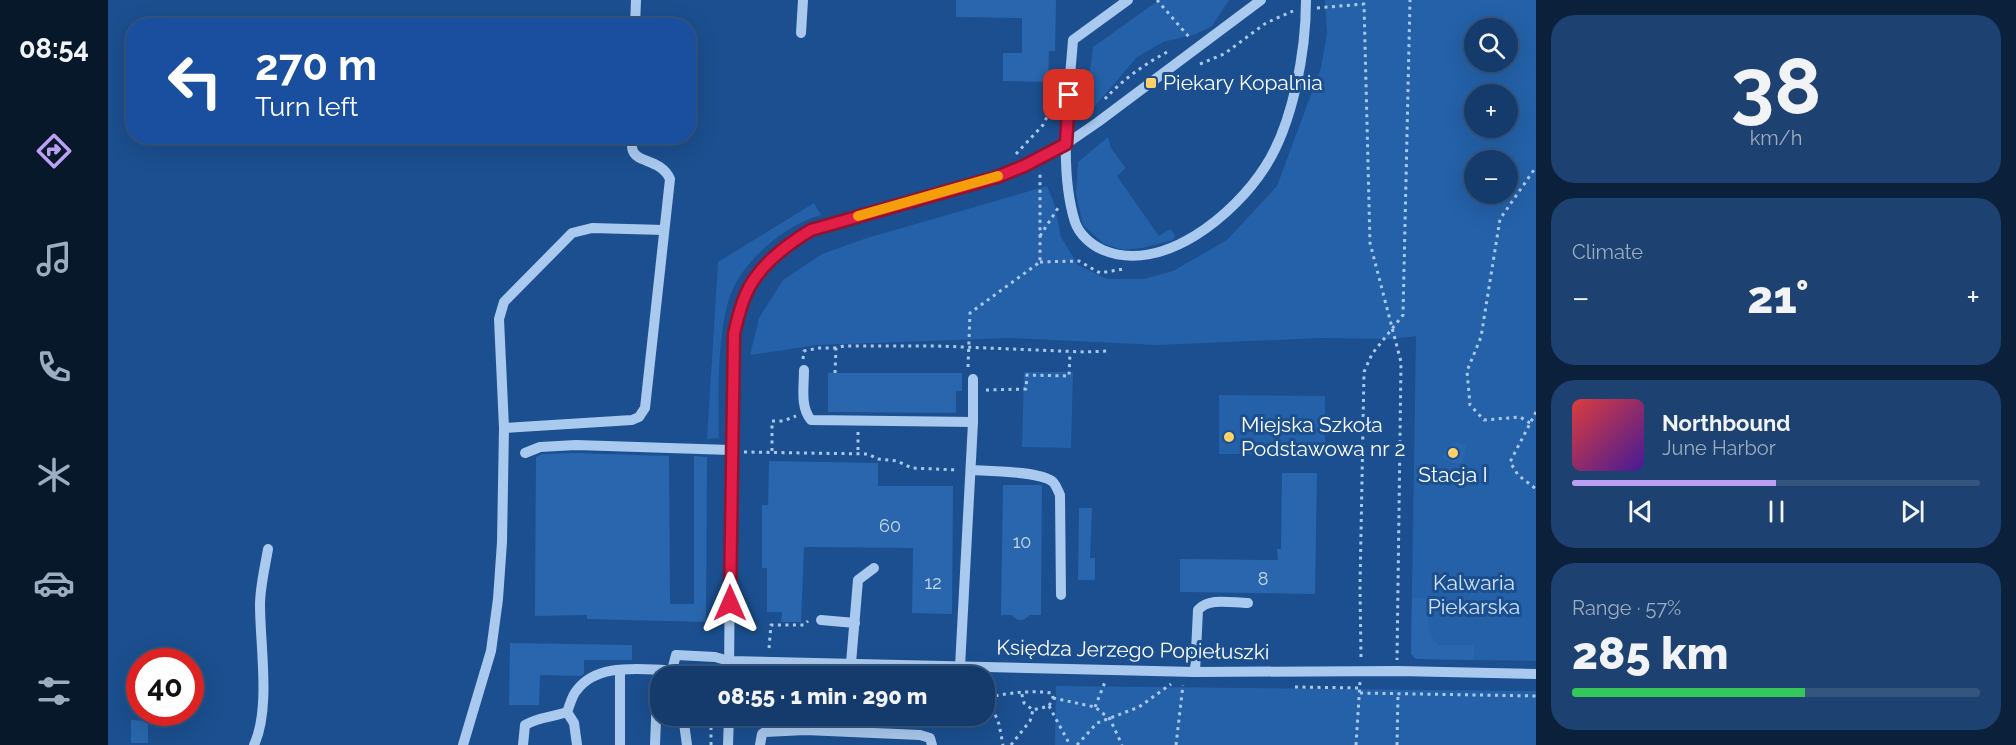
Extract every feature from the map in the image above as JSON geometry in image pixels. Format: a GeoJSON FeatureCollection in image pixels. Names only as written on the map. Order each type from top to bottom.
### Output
{"type":"FeatureCollection","features":[{"type":"Feature","properties":{"kind":"street"},"geometry":{"type":"LineString","coordinates":[[635,18],[636,0]]}},
{"type":"Feature","properties":{"kind":"street"},"geometry":{"type":"LineString","coordinates":[[801,33],[803,0]]}},
{"type":"Feature","properties":{"kind":"street"},"geometry":{"type":"LineString","coordinates":[[1128,0],[1073,40],[1066,144],[1067,173],[1076,223],[1085,238],[1098,248],[1113,255],[1133,256],[1172,248],[1221,217],[1250,187],[1266,165],[1283,128],[1292,100],[1302,53],[1306,5]]}},
{"type":"Feature","properties":{"kind":"street"},"geometry":{"type":"LineString","coordinates":[[729,666],[734,334],[747,291],[774,257],[790,243],[811,230],[997,177],[1066,144],[1261,0]]}},
{"type":"Feature","properties":{"kind":"street"},"geometry":{"type":"LineString","coordinates":[[504,428],[632,420],[639,417],[645,408],[670,179],[666,171],[658,164],[636,157],[632,150],[632,144]]}},
{"type":"Feature","properties":{"kind":"street"},"geometry":{"type":"LineString","coordinates":[[463,745],[491,651],[502,542],[504,428],[499,319],[504,302],[572,233],[592,228],[664,230]]}},
{"type":"Feature","properties":{"kind":"street"},"geometry":{"type":"LineString","coordinates":[[804,370],[803,400],[805,413],[811,420],[973,422]]}},
{"type":"Feature","properties":{"kind":"street"},"geometry":{"type":"LineString","coordinates":[[960,666],[971,470],[973,384]]}},
{"type":"Feature","properties":{"kind":"street"},"geometry":{"type":"LineString","coordinates":[[525,453],[540,447],[576,445],[731,450]]}},
{"type":"Feature","properties":{"kind":"street"},"geometry":{"type":"LineString","coordinates":[[971,470],[1031,475],[1046,478],[1054,483],[1060,495],[1060,595]]}},
{"type":"Feature","properties":{"kind":"street"},"geometry":{"type":"LineString","coordinates":[[254,745],[259,734],[263,689],[260,602],[268,549]]}},
{"type":"Feature","properties":{"kind":"street"},"geometry":{"type":"LineString","coordinates":[[851,663],[858,580],[874,568]]}},
{"type":"Feature","properties":{"kind":"street"},"geometry":{"type":"LineString","coordinates":[[1195,672],[1198,610],[1209,602],[1248,603]]}},
{"type":"Feature","properties":{"kind":"street"},"geometry":{"type":"LineString","coordinates":[[821,620],[855,623]]}},
{"type":"Feature","properties":{"kind":"street","name":"Księdza Jerzego Popiełuszki"},"geometry":{"type":"LineString","coordinates":[[674,666],[676,655],[715,657],[729,661],[933,666]]}},
{"type":"Feature","properties":{"kind":"street","name":"Księdza Jerzego Popiełuszki"},"geometry":{"type":"LineString","coordinates":[[995,668],[1195,672],[1398,671],[1536,674]]}},
{"type":"Feature","properties":{"kind":"street"},"geometry":{"type":"LineString","coordinates":[[523,745],[525,726],[535,719],[554,717],[567,712],[576,690],[595,675],[620,670],[650,670]]}},
{"type":"Feature","properties":{"kind":"street"},"geometry":{"type":"LineString","coordinates":[[620,670],[620,745]]}},
{"type":"Feature","properties":{"kind":"street"},"geometry":{"type":"LineString","coordinates":[[567,712],[574,723],[577,745]]}},
{"type":"Feature","properties":{"kind":"street"},"geometry":{"type":"LineString","coordinates":[[655,745],[656,726]]}},
{"type":"Feature","properties":{"kind":"street"},"geometry":{"type":"LineString","coordinates":[[684,726],[687,745]]}},
{"type":"Feature","properties":{"kind":"street"},"geometry":{"type":"LineString","coordinates":[[728,745],[729,726]]}},
{"type":"Feature","properties":{"kind":"street"},"geometry":{"type":"LineString","coordinates":[[760,745],[762,734],[765,732],[805,730],[920,735],[930,738],[932,745]]}},
{"type":"Feature","properties":{"kind":"path"},"geometry":{"type":"LineString","coordinates":[[1316,0],[1316,9],[1364,4],[1370,243],[1401,362],[1398,671]]}},
{"type":"Feature","properties":{"kind":"path"},"geometry":{"type":"LineString","coordinates":[[1356,745],[1361,671],[1360,586],[1364,372],[1372,354],[1403,315],[1410,0]]}},
{"type":"Feature","properties":{"kind":"path"},"geometry":{"type":"LineString","coordinates":[[1191,68],[1224,54],[1266,23],[1306,5]]}},
{"type":"Feature","properties":{"kind":"path"},"geometry":{"type":"LineString","coordinates":[[1530,423],[1520,417],[1484,420],[1470,405],[1467,371],[1481,336],[1500,219],[1536,167]]}},
{"type":"Feature","properties":{"kind":"path"},"geometry":{"type":"LineString","coordinates":[[1040,171],[1040,262]]}},
{"type":"Feature","properties":{"kind":"path"},"geometry":{"type":"LineString","coordinates":[[1040,236],[1060,204]]}},
{"type":"Feature","properties":{"kind":"path"},"geometry":{"type":"LineString","coordinates":[[1070,352],[1069,376],[1027,375],[1026,389],[973,384],[968,371],[970,313],[1040,262],[1079,261],[1100,273],[1133,267]]}},
{"type":"Feature","properties":{"kind":"path"},"geometry":{"type":"LineString","coordinates":[[804,370],[804,351],[819,348],[969,347],[1070,352],[1107,351]]}},
{"type":"Feature","properties":{"kind":"path"},"geometry":{"type":"LineString","coordinates":[[835,373],[836,348]]}},
{"type":"Feature","properties":{"kind":"path"},"geometry":{"type":"LineString","coordinates":[[1536,412],[1510,462],[1518,475],[1536,489]]}},
{"type":"Feature","properties":{"kind":"path"},"geometry":{"type":"LineString","coordinates":[[772,451],[772,421],[783,421],[805,413]]}},
{"type":"Feature","properties":{"kind":"path"},"geometry":{"type":"LineString","coordinates":[[858,421],[858,454]]}},
{"type":"Feature","properties":{"kind":"path"},"geometry":{"type":"LineString","coordinates":[[744,452],[868,454],[878,459],[897,461],[912,468],[971,470]]}},
{"type":"Feature","properties":{"kind":"path"},"geometry":{"type":"LineString","coordinates":[[1095,707],[1106,682]]}},
{"type":"Feature","properties":{"kind":"path"},"geometry":{"type":"LineString","coordinates":[[1077,745],[1096,723],[1139,707],[1172,683]]}},
{"type":"Feature","properties":{"kind":"path"},"geometry":{"type":"LineString","coordinates":[[1176,745],[1183,685]]}},
{"type":"Feature","properties":{"kind":"path"},"geometry":{"type":"LineString","coordinates":[[995,696],[1035,690],[1052,693],[1053,698],[1049,706],[1033,710]]}},
{"type":"Feature","properties":{"kind":"path"},"geometry":{"type":"LineString","coordinates":[[1021,691],[1024,703],[1033,710]]}},
{"type":"Feature","properties":{"kind":"path"},"geometry":{"type":"LineString","coordinates":[[1360,693],[1536,696]]}},
{"type":"Feature","properties":{"kind":"path"},"geometry":{"type":"LineString","coordinates":[[1397,745],[1398,693]]}},
{"type":"Feature","properties":{"kind":"path"},"geometry":{"type":"LineString","coordinates":[[1053,698],[1095,707],[1110,719],[1122,745]]}},
{"type":"Feature","properties":{"kind":"path"},"geometry":{"type":"LineString","coordinates":[[1049,706],[1070,745]]}},
{"type":"Feature","properties":{"kind":"path"},"geometry":{"type":"LineString","coordinates":[[1011,745],[1030,721],[1033,710]]}},
{"type":"Feature","properties":{"kind":"path"},"geometry":{"type":"LineString","coordinates":[[995,714],[1003,745]]}},
{"type":"Feature","properties":{"kind":"path"},"geometry":{"type":"LineString","coordinates":[[711,726],[711,745]]}},
{"type":"Feature","properties":{"kind":"green space"},"geometry":{"type":"Polygon","coordinates":[[[1159,0],[1229,0],[1212,26],[1196,34],[1163,42],[1137,57],[1084,119],[1093,47],[1159,0]]]}},
{"type":"Feature","properties":{"kind":"green space","name":"Kalwaria Piekarska"},"geometry":{"type":"Polygon","coordinates":[[[1325,0],[1536,0],[1536,661],[1416,659],[1411,654],[1416,336],[1393,339],[1320,338],[1158,345],[1011,338],[817,345],[750,355],[759,318],[783,280],[822,254],[867,238],[1047,186],[1054,203],[1061,237],[1078,265],[1107,279],[1144,279],[1173,271],[1227,240],[1277,186],[1321,68],[1327,33],[1325,0]]]}},
{"type":"Feature","properties":{"kind":"green space"},"geometry":{"type":"Polygon","coordinates":[[[1108,137],[1111,148],[1125,167],[1117,176],[1159,236],[1171,230],[1175,235],[1173,240],[1123,250],[1104,244],[1083,225],[1076,193],[1078,162],[1108,137]]]}},
{"type":"Feature","properties":{"kind":"green space"},"geometry":{"type":"Polygon","coordinates":[[[814,203],[821,215],[794,226],[769,244],[747,266],[732,291],[721,342],[719,438],[707,439],[718,262],[814,203]]]}},
{"type":"Feature","properties":{"kind":"green space"},"geometry":{"type":"Polygon","coordinates":[[[1024,372],[1073,372],[1071,448],[1022,447],[1024,372]]]}},
{"type":"Feature","properties":{"kind":"green space"},"geometry":{"type":"Polygon","coordinates":[[[1219,395],[1325,396],[1325,454],[1219,454],[1219,395]]]}},
{"type":"Feature","properties":{"kind":"green space"},"geometry":{"type":"Polygon","coordinates":[[[1056,686],[1536,691],[1536,745],[1055,745],[1056,686]]]}},
{"type":"Feature","properties":{"kind":"building"},"geometry":{"type":"Polygon","coordinates":[[[956,0],[1056,0],[1055,51],[1049,51],[1048,82],[1003,81],[1003,53],[1022,53],[1022,18],[956,17],[956,0]]]}},
{"type":"Feature","properties":{"kind":"building"},"geometry":{"type":"Polygon","coordinates":[[[828,373],[962,373],[962,391],[956,391],[956,413],[828,412],[828,373]]]}},
{"type":"Feature","properties":{"kind":"building","name":"Stacja I"},"geometry":{"type":"Polygon","coordinates":[[[1454,442],[1466,445],[1463,463],[1453,463],[1442,457],[1446,453],[1445,450],[1454,442]]]}},
{"type":"Feature","properties":{"kind":"building"},"geometry":{"type":"Polygon","coordinates":[[[542,454],[669,456],[670,604],[694,604],[694,456],[707,457],[706,622],[587,619],[587,615],[535,616],[536,457],[542,454]]]}},
{"type":"Feature","properties":{"kind":"building"},"geometry":{"type":"Polygon","coordinates":[[[769,461],[878,463],[878,486],[953,486],[952,614],[912,613],[913,548],[804,547],[801,622],[781,622],[782,612],[767,612],[767,568],[762,568],[762,505],[768,505],[769,461]]]}},
{"type":"Feature","properties":{"kind":"building"},"geometry":{"type":"Polygon","coordinates":[[[1282,473],[1317,473],[1315,594],[1180,592],[1180,559],[1278,560],[1277,549],[1281,549],[1282,473]]]}},
{"type":"Feature","properties":{"kind":"building"},"geometry":{"type":"Polygon","coordinates":[[[1003,485],[1042,485],[1041,615],[1030,615],[1023,620],[1018,620],[1011,615],[1001,615],[1003,485]]]}},
{"type":"Feature","properties":{"kind":"building"},"geometry":{"type":"Polygon","coordinates":[[[1079,508],[1092,508],[1090,558],[1095,558],[1095,580],[1078,580],[1079,508]]]}},
{"type":"Feature","properties":{"kind":"building"},"geometry":{"type":"Polygon","coordinates":[[[1412,598],[1428,598],[1429,633],[1438,645],[1474,645],[1474,660],[1416,659],[1411,654],[1412,598]]]}},
{"type":"Feature","properties":{"kind":"building"},"geometry":{"type":"Polygon","coordinates":[[[510,643],[632,645],[632,660],[584,660],[584,674],[581,676],[540,675],[539,705],[509,705],[510,643]]]}},
{"type":"Feature","properties":{"kind":"building"},"geometry":{"type":"Polygon","coordinates":[[[131,726],[148,726],[148,743],[131,743],[131,726]]]}},
{"type":"Feature","properties":{"kind":"slow traffic"},"geometry":{"type":"LineString","coordinates":[[858,216],[998,176]]}},
{"type":"Feature","properties":{"kind":"place","name":"Piekary Kopalnia"},"geometry":{"type":"Point","coordinates":[1151,83]}},
{"type":"Feature","properties":{"kind":"place","name":"Miejska Szkoła Podstawowa nr 2"},"geometry":{"type":"Point","coordinates":[1229,437]}},
{"type":"Feature","properties":{"kind":"place","name":"Stacja I"},"geometry":{"type":"Point","coordinates":[1453,453]}},
{"type":"Feature","properties":{"kind":"route"},"geometry":{"type":"LineString","coordinates":[[730,603],[734,334],[747,291],[757,276],[790,243],[811,230],[997,177],[1066,144],[1069,95]]}}]}
